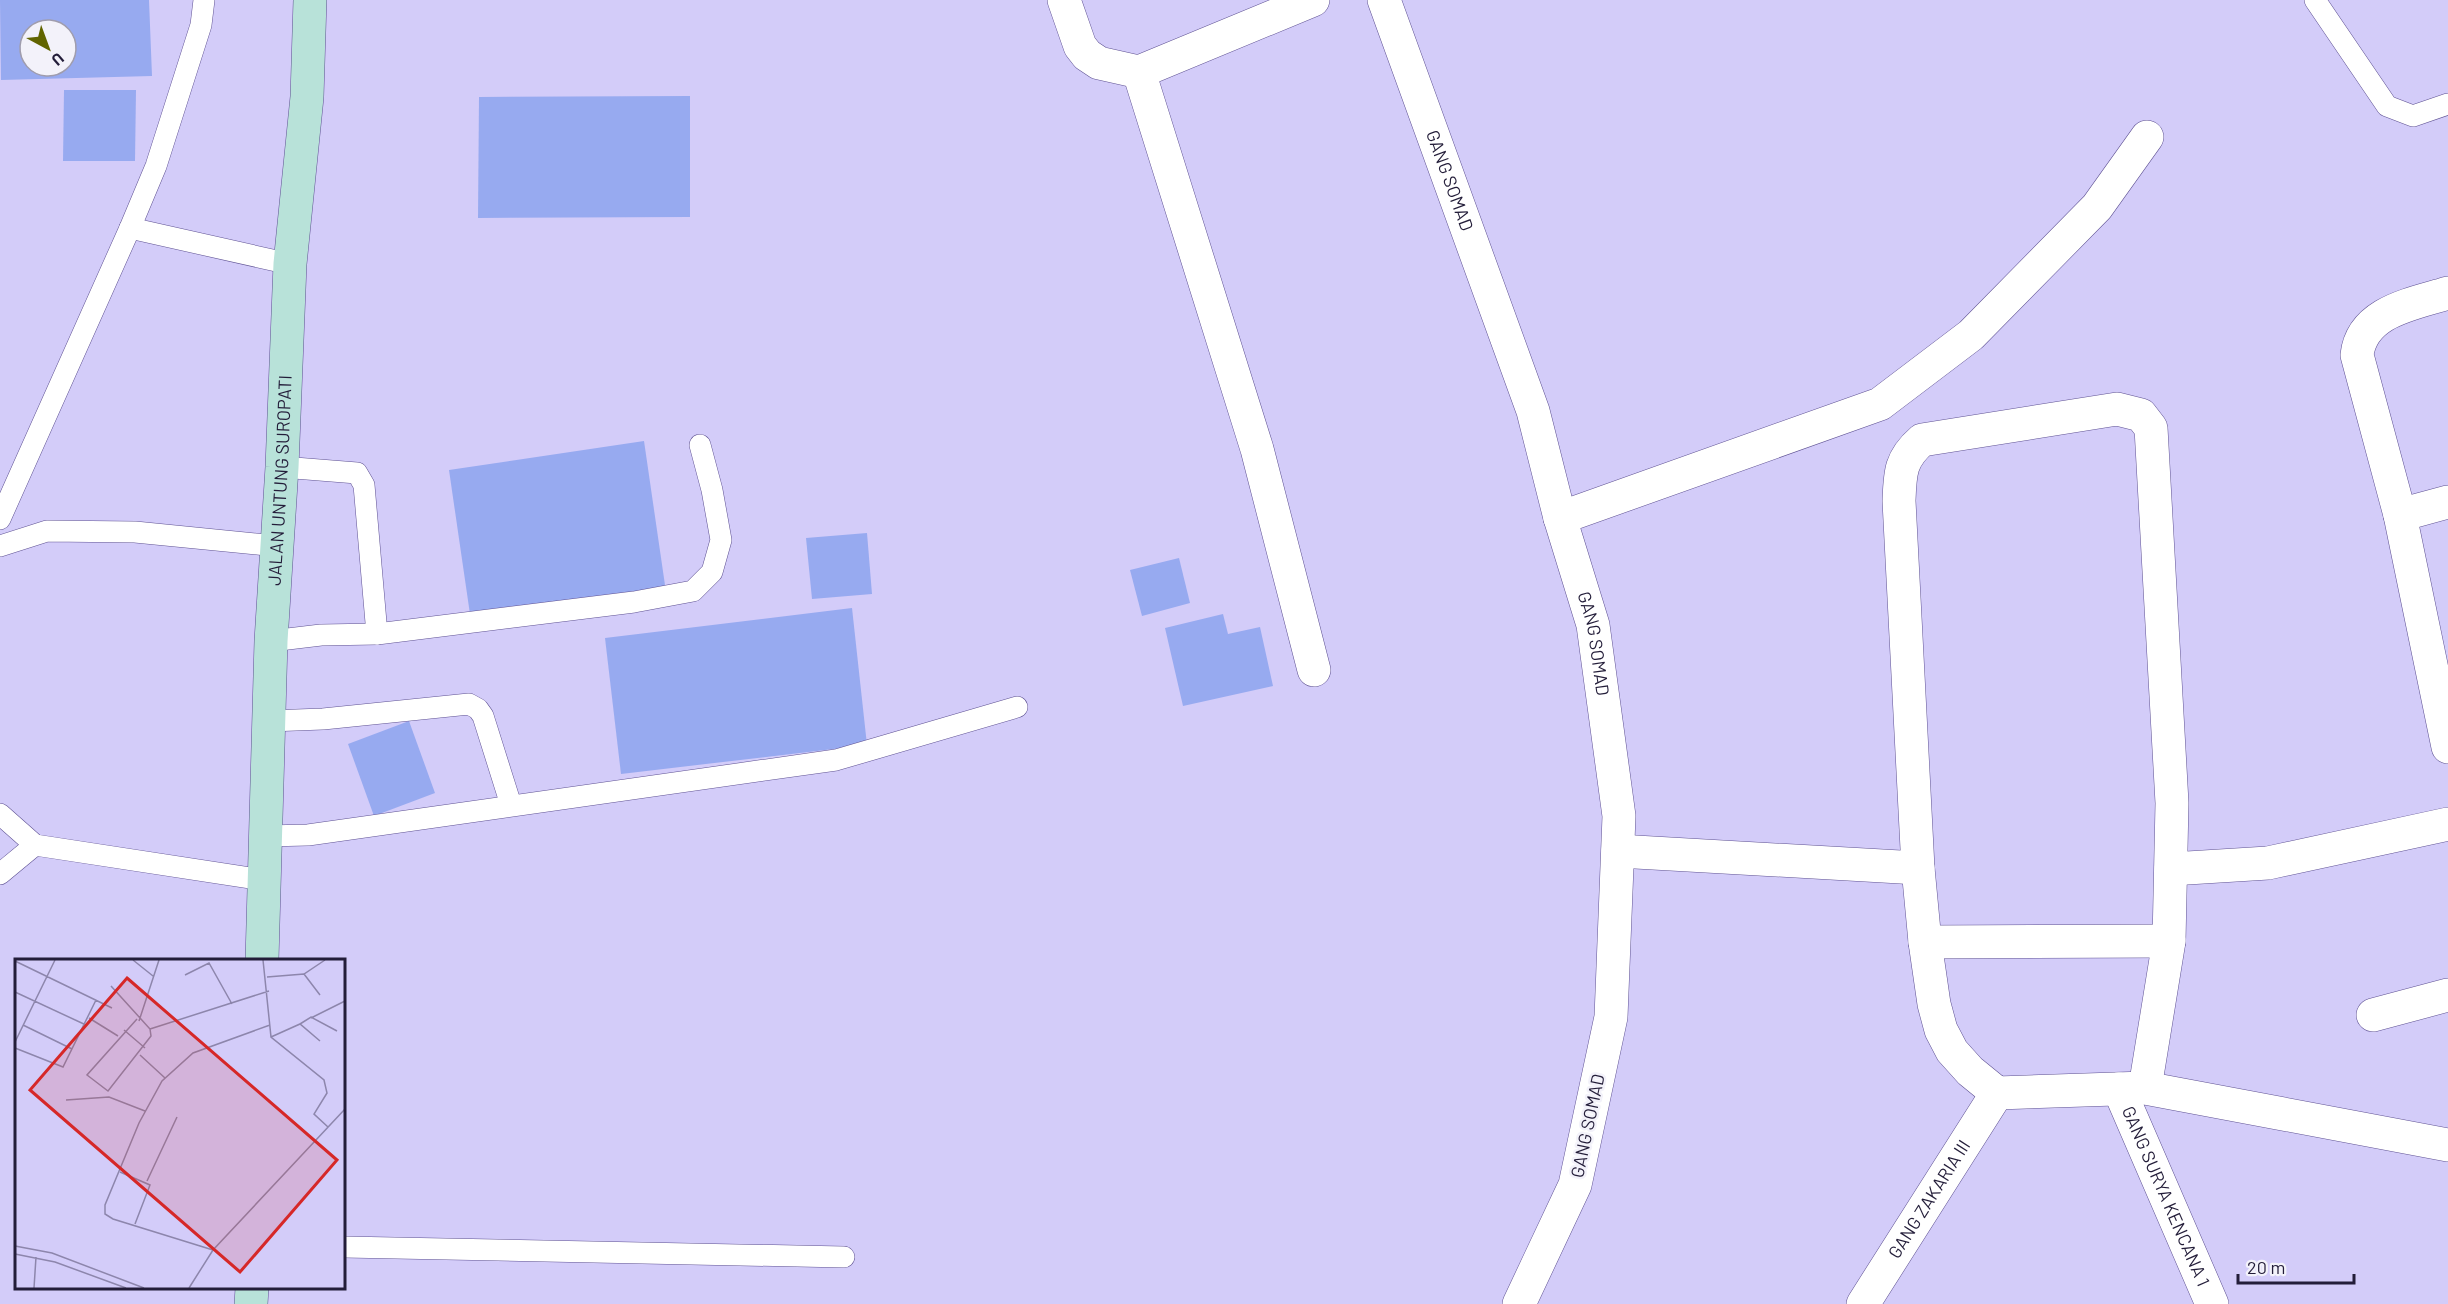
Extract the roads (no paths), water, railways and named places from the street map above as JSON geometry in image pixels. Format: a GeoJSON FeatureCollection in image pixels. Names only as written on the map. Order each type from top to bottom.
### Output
{"type":"FeatureCollection","features":[{"type":"Feature","properties":{"kind":"main road","name":"JALAN UNTUNG SUROPATI"},"geometry":{"type":"LineString","coordinates":[[262,959],[271,641],[282,467],[290,264],[307,97],[310,0]]}},
{"type":"Feature","properties":{"kind":"main road"},"geometry":{"type":"LineString","coordinates":[[251,1304],[252,1289]]}},
{"type":"Feature","properties":{"kind":"street"},"geometry":{"type":"LineString","coordinates":[[1064,0],[1080,46],[1087,55],[1099,63],[1139,72],[1313,0]]}},
{"type":"Feature","properties":{"kind":"street","name":"GANG SOMAD"},"geometry":{"type":"LineString","coordinates":[[1384,0],[1533,411],[1560,518],[1593,625],[1619,816],[1611,1017],[1575,1185],[1519,1304]]}},
{"type":"Feature","properties":{"kind":"street"},"geometry":{"type":"LineString","coordinates":[[1139,72],[1257,449],[1314,670]]}},
{"type":"Feature","properties":{"kind":"street"},"geometry":{"type":"LineString","coordinates":[[1560,518],[1880,404],[1971,335],[2097,207],[2147,137]]}},
{"type":"Feature","properties":{"kind":"street"},"geometry":{"type":"LineString","coordinates":[[2448,293],[2391,310],[2371,324],[2358,345],[2359,370],[2400,514],[2448,747]]}},
{"type":"Feature","properties":{"kind":"street"},"geometry":{"type":"LineString","coordinates":[[2132,1089],[2169,941],[2171,869],[2172,802],[2153,436],[2150,424],[2141,415],[2117,410],[1922,440],[1910,450],[1904,461],[1899,501],[1918,868],[1934,1004],[1941,1030],[1958,1057],[1997,1093],[2132,1089],[2448,1145]]}},
{"type":"Feature","properties":{"kind":"street"},"geometry":{"type":"LineString","coordinates":[[2400,514],[2448,502]]}},
{"type":"Feature","properties":{"kind":"street"},"geometry":{"type":"LineString","coordinates":[[2171,869],[2268,863],[2448,824]]}},
{"type":"Feature","properties":{"kind":"street"},"geometry":{"type":"LineString","coordinates":[[1618,851],[1918,868]]}},
{"type":"Feature","properties":{"kind":"street"},"geometry":{"type":"LineString","coordinates":[[1925,942],[2169,941]]}},
{"type":"Feature","properties":{"kind":"street"},"geometry":{"type":"LineString","coordinates":[[2373,1015],[2448,995]]}},
{"type":"Feature","properties":{"kind":"street","name":"GANG SURYA KENCANA 1"},"geometry":{"type":"LineString","coordinates":[[2132,1089],[2212,1304]]}},
{"type":"Feature","properties":{"kind":"street","name":"GANG ZAKARIA III"},"geometry":{"type":"LineString","coordinates":[[1863,1304],[1997,1093]]}},
{"type":"Feature","properties":{"kind":"lane"},"geometry":{"type":"LineString","coordinates":[[0,519],[156,166],[201,25],[204,0]]}},
{"type":"Feature","properties":{"kind":"lane"},"geometry":{"type":"LineString","coordinates":[[2314,0],[2387,106],[2413,116],[2448,104]]}},
{"type":"Feature","properties":{"kind":"lane"},"geometry":{"type":"LineString","coordinates":[[130,228],[290,264]]}},
{"type":"Feature","properties":{"kind":"lane"},"geometry":{"type":"LineString","coordinates":[[271,641],[321,635],[377,634],[634,603],[693,591],[712,572],[721,540],[712,490],[700,445]]}},
{"type":"Feature","properties":{"kind":"lane"},"geometry":{"type":"LineString","coordinates":[[282,467],[357,473],[364,485],[377,634]]}},
{"type":"Feature","properties":{"kind":"lane"},"geometry":{"type":"LineString","coordinates":[[0,546],[47,531],[135,532],[278,546]]}},
{"type":"Feature","properties":{"kind":"lane"},"geometry":{"type":"LineString","coordinates":[[269,721],[323,719],[469,704],[478,709],[483,716],[511,805]]}},
{"type":"Feature","properties":{"kind":"lane"},"geometry":{"type":"LineString","coordinates":[[266,836],[308,835],[836,760],[1017,707]]}},
{"type":"Feature","properties":{"kind":"lane"},"geometry":{"type":"LineString","coordinates":[[0,814],[35,845],[264,880]]}},
{"type":"Feature","properties":{"kind":"lane"},"geometry":{"type":"LineString","coordinates":[[0,874],[35,845]]}},
{"type":"Feature","properties":{"kind":"lane"},"geometry":{"type":"LineString","coordinates":[[345,1247],[844,1257]]}}]}
